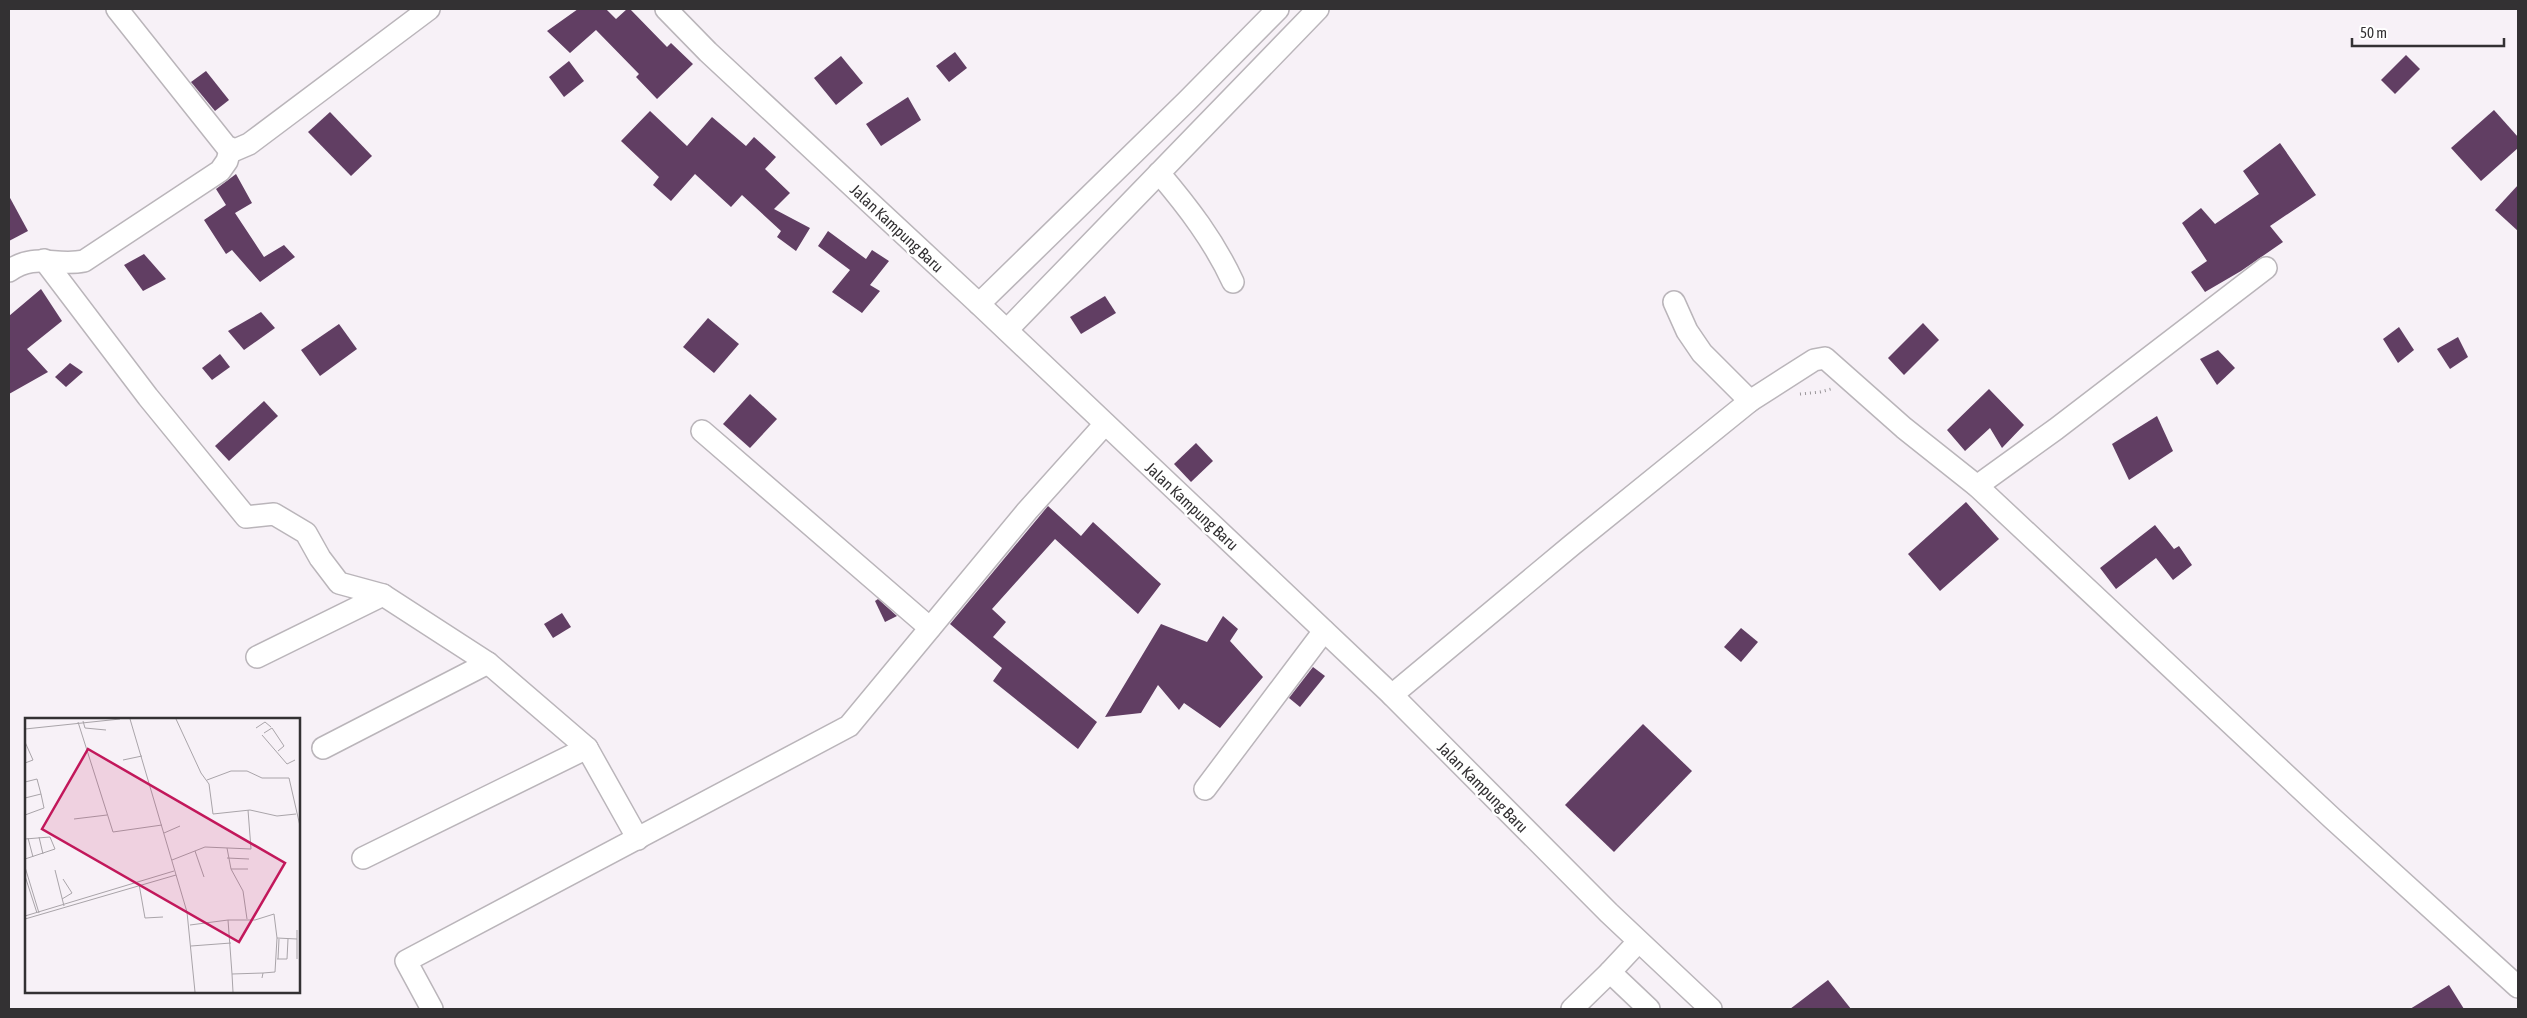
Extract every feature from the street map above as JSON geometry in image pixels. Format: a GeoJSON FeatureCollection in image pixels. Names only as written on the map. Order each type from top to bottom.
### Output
{"type":"FeatureCollection","features":[{"type":"Feature","properties":{"kind":"street"},"geometry":{"type":"LineString","coordinates":[[117,9],[230,150]]}},
{"type":"Feature","properties":{"kind":"street"},"geometry":{"type":"LineString","coordinates":[[230,150],[235,150],[248,144],[429,9]]}},
{"type":"Feature","properties":{"kind":"street","name":"Jalan Kampung Baru"},"geometry":{"type":"LineString","coordinates":[[666,9],[708,52],[1007,330],[1392,695],[1638,942],[1711,1009]]}},
{"type":"Feature","properties":{"kind":"street"},"geometry":{"type":"LineString","coordinates":[[979,304],[1187,101],[1278,9]]}},
{"type":"Feature","properties":{"kind":"street"},"geometry":{"type":"LineString","coordinates":[[1007,330],[1318,9]]}},
{"type":"Feature","properties":{"kind":"street"},"geometry":{"type":"LineString","coordinates":[[9,271],[18,264],[30,260],[73,264],[84,261],[220,171],[227,161],[230,150]]}},
{"type":"Feature","properties":{"kind":"street"},"geometry":{"type":"LineString","coordinates":[[1159,173],[1190,209],[1220,256],[1233,282]]}},
{"type":"Feature","properties":{"kind":"street"},"geometry":{"type":"LineString","coordinates":[[44,260],[148,397],[246,518],[274,514],[306,533],[320,558],[339,583],[383,595],[488,664],[587,748],[638,839]]}},
{"type":"Feature","properties":{"kind":"street"},"geometry":{"type":"LineString","coordinates":[[1977,486],[2056,429],[2266,268]]}},
{"type":"Feature","properties":{"kind":"street"},"geometry":{"type":"LineString","coordinates":[[1674,302],[1687,330],[1702,353],[1750,401]]}},
{"type":"Feature","properties":{"kind":"street"},"geometry":{"type":"LineString","coordinates":[[1392,695],[1572,544],[1750,401],[1814,360],[1826,358],[1904,428],[1977,486],[2333,819],[2518,987]]}},
{"type":"Feature","properties":{"kind":"street"},"geometry":{"type":"LineString","coordinates":[[432,1009],[406,961],[849,726],[1027,511],[1105,424]]}},
{"type":"Feature","properties":{"kind":"street"},"geometry":{"type":"LineString","coordinates":[[702,431],[930,628]]}},
{"type":"Feature","properties":{"kind":"street"},"geometry":{"type":"LineString","coordinates":[[257,657],[383,595]]}},
{"type":"Feature","properties":{"kind":"street"},"geometry":{"type":"LineString","coordinates":[[1205,789],[1324,631]]}},
{"type":"Feature","properties":{"kind":"street"},"geometry":{"type":"LineString","coordinates":[[323,748],[488,664]]}},
{"type":"Feature","properties":{"kind":"street"},"geometry":{"type":"LineString","coordinates":[[363,858],[587,748]]}},
{"type":"Feature","properties":{"kind":"street"},"geometry":{"type":"LineString","coordinates":[[1572,1009],[1638,942]]}},
{"type":"Feature","properties":{"kind":"street"},"geometry":{"type":"LineString","coordinates":[[1610,972],[1649,1009]]}},
{"type":"Feature","properties":{"kind":"path"},"geometry":{"type":"LineString","coordinates":[[1772,388],[1803,394],[1856,385]]}},
{"type":"Feature","properties":{"kind":"building"},"geometry":{"type":"Polygon","coordinates":[[[578,9],[606,9],[616,19],[627,9],[630,9],[667,47],[671,43],[693,64],[657,99],[636,77],[639,74],[596,30],[570,53],[547,31],[578,9]]]}},
{"type":"Feature","properties":{"kind":"building"},"geometry":{"type":"Polygon","coordinates":[[[955,52],[967,68],[949,82],[936,66],[955,52]]]}},
{"type":"Feature","properties":{"kind":"building"},"geometry":{"type":"Polygon","coordinates":[[[2406,55],[2420,69],[2395,94],[2381,80],[2406,55]]]}},
{"type":"Feature","properties":{"kind":"building"},"geometry":{"type":"Polygon","coordinates":[[[841,56],[863,83],[836,105],[814,78],[841,56]]]}},
{"type":"Feature","properties":{"kind":"building"},"geometry":{"type":"Polygon","coordinates":[[[569,61],[584,81],[564,97],[549,77],[569,61]]]}},
{"type":"Feature","properties":{"kind":"building"},"geometry":{"type":"Polygon","coordinates":[[[206,71],[229,100],[215,111],[191,82],[206,71]]]}},
{"type":"Feature","properties":{"kind":"building"},"geometry":{"type":"Polygon","coordinates":[[[908,97],[921,120],[881,146],[866,124],[908,97]]]}},
{"type":"Feature","properties":{"kind":"building"},"geometry":{"type":"Polygon","coordinates":[[[2494,110],[2518,137],[2518,148],[2481,181],[2451,148],[2494,110]]]}},
{"type":"Feature","properties":{"kind":"building"},"geometry":{"type":"Polygon","coordinates":[[[650,111],[687,146],[712,117],[746,146],[754,137],[776,157],[765,169],[790,193],[774,209],[810,228],[796,251],[777,237],[781,231],[742,195],[731,207],[695,174],[671,201],[653,185],[659,177],[621,141],[650,111]]]}},
{"type":"Feature","properties":{"kind":"building"},"geometry":{"type":"Polygon","coordinates":[[[330,112],[372,156],[351,176],[308,132],[330,112]]]}},
{"type":"Feature","properties":{"kind":"building"},"geometry":{"type":"Polygon","coordinates":[[[2280,143],[2316,195],[2270,226],[2283,242],[2241,271],[2205,292],[2191,272],[2207,261],[2182,223],[2201,208],[2215,224],[2259,194],[2243,171],[2280,143]]]}},
{"type":"Feature","properties":{"kind":"building"},"geometry":{"type":"Polygon","coordinates":[[[236,174],[252,203],[235,213],[264,257],[284,245],[295,257],[260,282],[232,250],[226,254],[204,220],[226,205],[216,189],[236,174]]]}},
{"type":"Feature","properties":{"kind":"building"},"geometry":{"type":"Polygon","coordinates":[[[2518,185],[2518,231],[2495,210],[2518,185]]]}},
{"type":"Feature","properties":{"kind":"building"},"geometry":{"type":"Polygon","coordinates":[[[9,196],[28,231],[9,241],[9,196]]]}},
{"type":"Feature","properties":{"kind":"building"},"geometry":{"type":"Polygon","coordinates":[[[828,231],[866,259],[872,250],[889,261],[870,285],[880,291],[862,313],[832,292],[850,270],[818,246],[828,231]]]}},
{"type":"Feature","properties":{"kind":"building"},"geometry":{"type":"Polygon","coordinates":[[[144,254],[166,279],[143,291],[124,265],[144,254]]]}},
{"type":"Feature","properties":{"kind":"building"},"geometry":{"type":"Polygon","coordinates":[[[41,289],[62,321],[27,349],[48,372],[9,394],[9,316],[41,289]]]}},
{"type":"Feature","properties":{"kind":"building"},"geometry":{"type":"Polygon","coordinates":[[[1105,296],[1116,313],[1081,334],[1070,317],[1105,296]]]}},
{"type":"Feature","properties":{"kind":"building"},"geometry":{"type":"Polygon","coordinates":[[[261,312],[275,328],[244,350],[228,331],[261,312]]]}},
{"type":"Feature","properties":{"kind":"building"},"geometry":{"type":"Polygon","coordinates":[[[708,318],[739,344],[714,373],[683,347],[708,318]]]}},
{"type":"Feature","properties":{"kind":"building"},"geometry":{"type":"Polygon","coordinates":[[[1923,323],[1939,340],[1904,375],[1888,358],[1923,323]]]}},
{"type":"Feature","properties":{"kind":"building"},"geometry":{"type":"Polygon","coordinates":[[[339,324],[357,349],[320,376],[301,350],[339,324]]]}},
{"type":"Feature","properties":{"kind":"building"},"geometry":{"type":"Polygon","coordinates":[[[2399,327],[2414,350],[2398,363],[2383,339],[2399,327]]]}},
{"type":"Feature","properties":{"kind":"building"},"geometry":{"type":"Polygon","coordinates":[[[2458,337],[2468,357],[2450,369],[2437,349],[2458,337]]]}},
{"type":"Feature","properties":{"kind":"building"},"geometry":{"type":"Polygon","coordinates":[[[2218,350],[2235,368],[2217,385],[2200,359],[2218,350]]]}},
{"type":"Feature","properties":{"kind":"building"},"geometry":{"type":"Polygon","coordinates":[[[220,354],[230,367],[212,380],[202,368],[220,354]]]}},
{"type":"Feature","properties":{"kind":"building"},"geometry":{"type":"Polygon","coordinates":[[[70,363],[83,372],[66,387],[55,377],[70,363]]]}},
{"type":"Feature","properties":{"kind":"building"},"geometry":{"type":"Polygon","coordinates":[[[1989,389],[2024,425],[2002,448],[1990,428],[1965,451],[1947,430],[1989,389]]]}},
{"type":"Feature","properties":{"kind":"building"},"geometry":{"type":"Polygon","coordinates":[[[750,394],[777,419],[750,448],[723,424],[750,394]]]}},
{"type":"Feature","properties":{"kind":"building"},"geometry":{"type":"Polygon","coordinates":[[[264,401],[278,416],[229,461],[215,446],[264,401]]]}},
{"type":"Feature","properties":{"kind":"building"},"geometry":{"type":"Polygon","coordinates":[[[2157,416],[2173,451],[2129,480],[2112,444],[2157,416]]]}},
{"type":"Feature","properties":{"kind":"building"},"geometry":{"type":"Polygon","coordinates":[[[1196,443],[1213,461],[1191,482],[1174,464],[1196,443]]]}},
{"type":"Feature","properties":{"kind":"building"},"geometry":{"type":"Polygon","coordinates":[[[1966,502],[1999,539],[1940,591],[1908,554],[1966,502]]]}},
{"type":"Feature","properties":{"kind":"building"},"geometry":{"type":"Polygon","coordinates":[[[1048,506],[1081,536],[1093,522],[1161,584],[1138,614],[1055,539],[992,609],[1006,622],[993,637],[1097,722],[1078,749],[993,681],[1002,668],[950,624],[1048,506]]]}},
{"type":"Feature","properties":{"kind":"building"},"geometry":{"type":"Polygon","coordinates":[[[2155,525],[2174,549],[2179,546],[2192,565],[2173,580],[2156,558],[2116,589],[2100,568],[2155,525]]]}},
{"type":"Feature","properties":{"kind":"building"},"geometry":{"type":"Polygon","coordinates":[[[878,599],[897,616],[885,622],[875,601],[878,599]]]}},
{"type":"Feature","properties":{"kind":"building"},"geometry":{"type":"Polygon","coordinates":[[[562,613],[571,627],[553,638],[544,624],[562,613]]]}},
{"type":"Feature","properties":{"kind":"building"},"geometry":{"type":"Polygon","coordinates":[[[1223,616],[1238,629],[1230,641],[1263,677],[1220,728],[1184,703],[1179,710],[1158,685],[1141,713],[1105,717],[1161,624],[1207,642],[1223,616]]]}},
{"type":"Feature","properties":{"kind":"building"},"geometry":{"type":"Polygon","coordinates":[[[1741,628],[1758,642],[1741,662],[1724,647],[1741,628]]]}},
{"type":"Feature","properties":{"kind":"building"},"geometry":{"type":"Polygon","coordinates":[[[1313,667],[1325,676],[1300,707],[1289,698],[1313,667]]]}},
{"type":"Feature","properties":{"kind":"building"},"geometry":{"type":"Polygon","coordinates":[[[1643,724],[1692,771],[1614,852],[1565,805],[1643,724]]]}},
{"type":"Feature","properties":{"kind":"building"},"geometry":{"type":"Polygon","coordinates":[[[1828,980],[1851,1009],[1790,1009],[1828,980]]]}},
{"type":"Feature","properties":{"kind":"building"},"geometry":{"type":"Polygon","coordinates":[[[2449,985],[2464,1009],[2410,1009],[2449,985]]]}}]}
